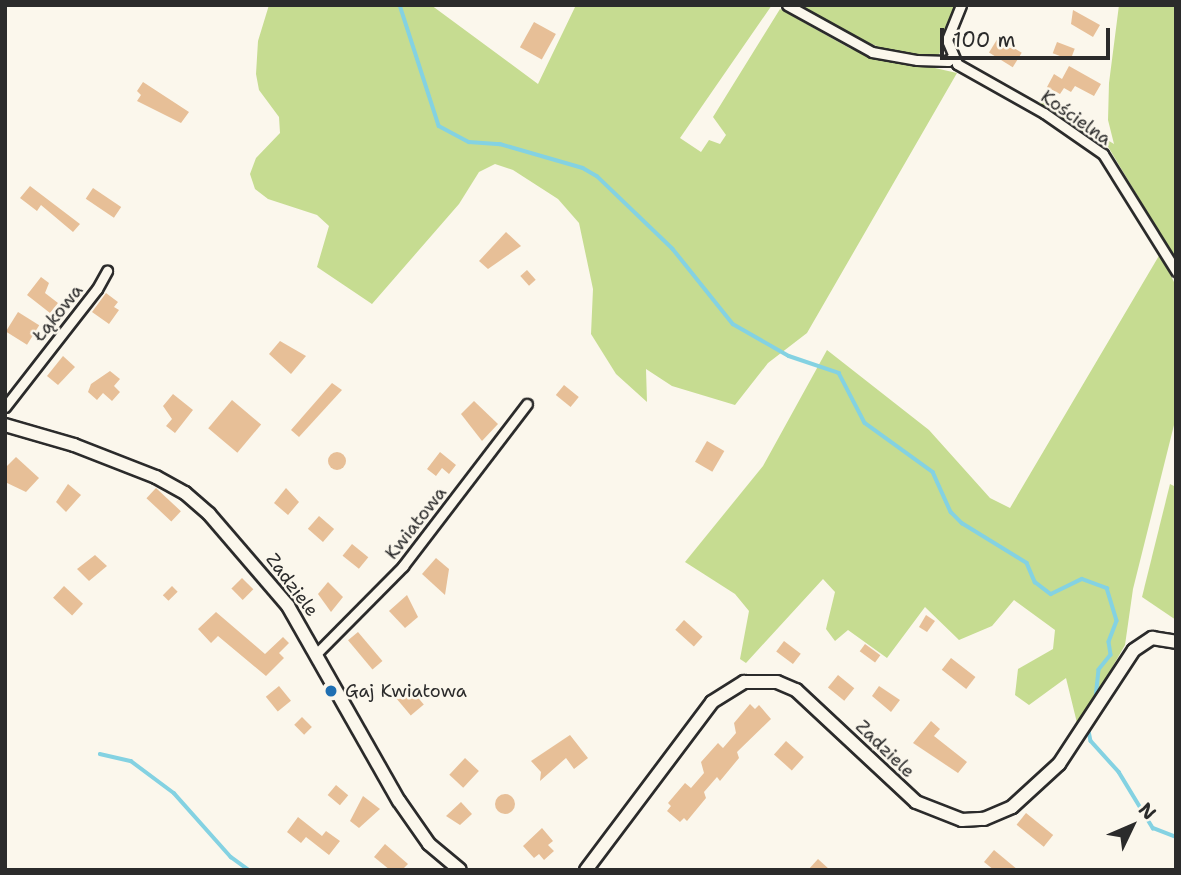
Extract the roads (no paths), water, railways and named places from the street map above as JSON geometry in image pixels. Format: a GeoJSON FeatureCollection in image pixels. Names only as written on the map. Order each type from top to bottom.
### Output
{"type":"FeatureCollection","features":[{"type":"Feature","properties":{"kind":"street"},"geometry":{"type":"LineString","coordinates":[[787,5],[872,52],[917,60],[948,61],[951,57],[947,40],[961,5]]}},
{"type":"Feature","properties":{"kind":"street","name":"Kościelna"},"geometry":{"type":"LineString","coordinates":[[951,57],[1103,154],[1176,271]]}},
{"type":"Feature","properties":{"kind":"street","name":"Łąkowa"},"geometry":{"type":"LineString","coordinates":[[5,407],[97,289],[107,271]]}},
{"type":"Feature","properties":{"kind":"street","name":"Kwiatowa"},"geometry":{"type":"LineString","coordinates":[[318,652],[403,566],[527,404]]}},
{"type":"Feature","properties":{"kind":"street","name":"Zadziele"},"geometry":{"type":"LineString","coordinates":[[5,425],[74,445],[185,493],[272,585],[318,652],[399,801],[429,844],[460,870]]}},
{"type":"Feature","properties":{"kind":"street","name":"Zadziele"},"geometry":{"type":"LineString","coordinates":[[586,870],[712,702],[744,681],[777,682],[796,690],[916,802],[951,817],[984,819],[1012,807],[1059,764],[1134,650],[1152,638],[1176,642]]}},
{"type":"Feature","properties":{"kind":"waterway"},"geometry":{"type":"LineString","coordinates":[[400,5],[439,126],[469,142],[500,144],[583,168],[597,176],[673,249],[733,324],[789,356],[839,373],[865,423],[933,472],[951,512],[962,523],[1027,563],[1035,582],[1051,594],[1082,579],[1107,588],[1117,621],[1109,642],[1111,655],[1099,670],[1096,699]]}},
{"type":"Feature","properties":{"kind":"waterway"},"geometry":{"type":"LineString","coordinates":[[1089,731],[1091,741],[1119,772],[1153,828],[1176,837]]}},
{"type":"Feature","properties":{"kind":"waterway"},"geometry":{"type":"LineString","coordinates":[[100,754],[131,761],[174,793],[231,857],[249,870]]}},
{"type":"Feature","properties":{"kind":"place","name":"Gaj Kwiatowa"},"geometry":{"type":"Point","coordinates":[331,691]}}]}
